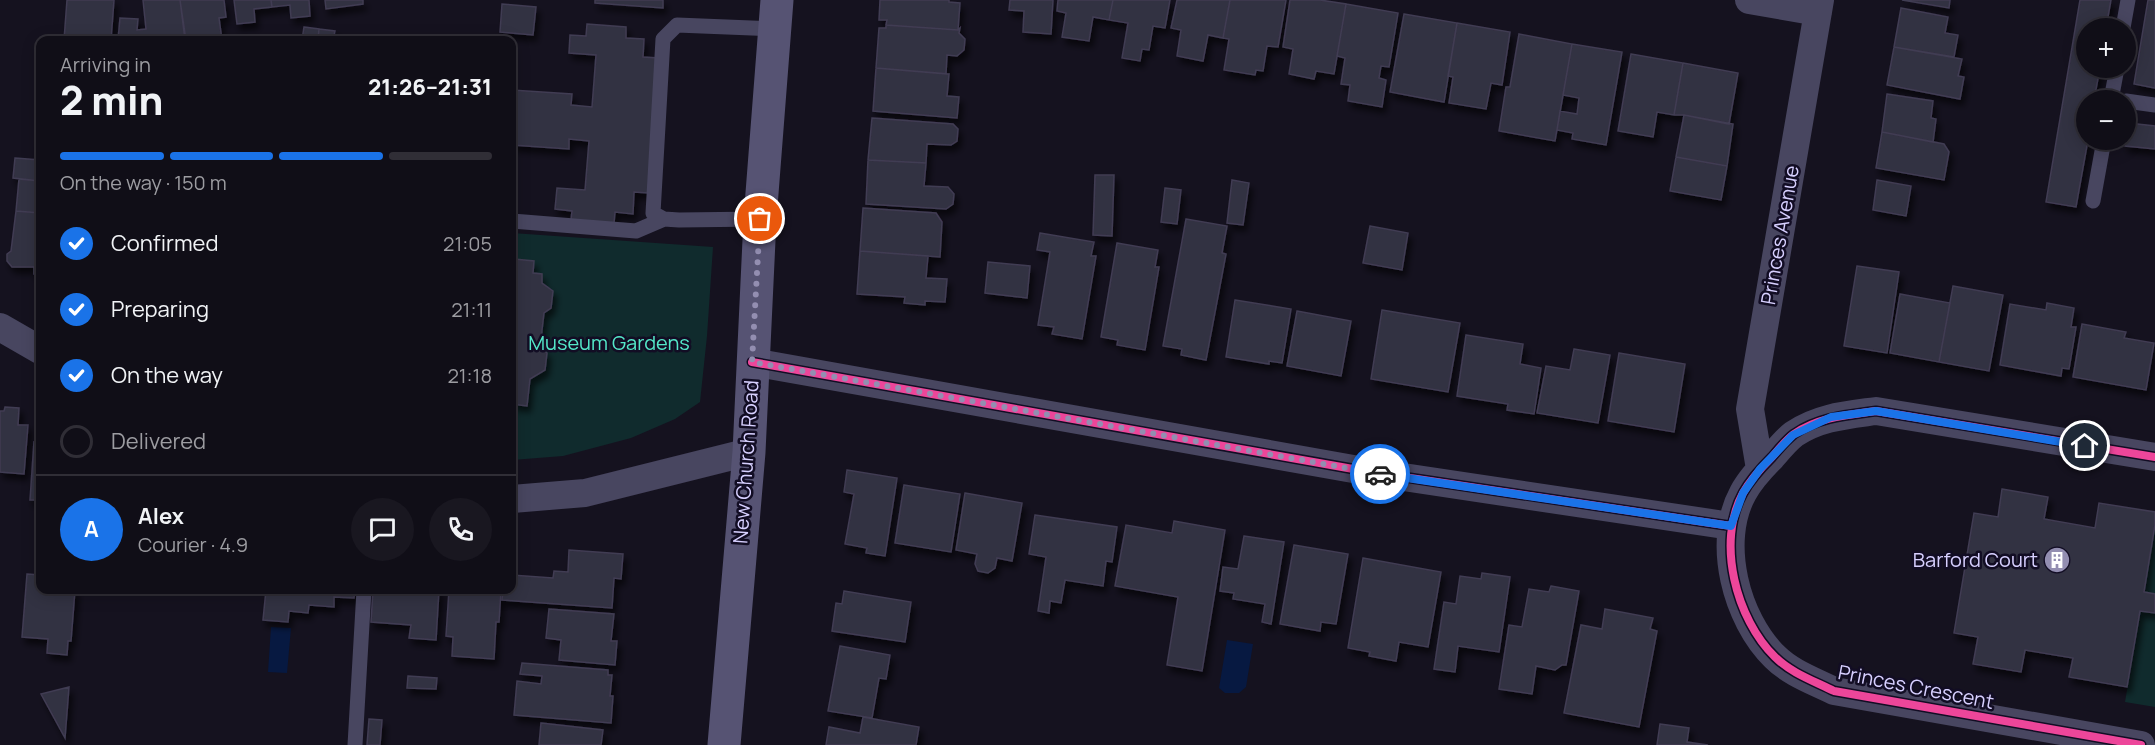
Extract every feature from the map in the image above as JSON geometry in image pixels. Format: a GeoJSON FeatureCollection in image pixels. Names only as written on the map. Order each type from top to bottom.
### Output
{"type":"FeatureCollection","features":[{"type":"Feature","properties":{"kind":"main road","name":"New Church Road"},"geometry":{"type":"LineString","coordinates":[[724,745],[749,452],[760,219],[776,14]]}},
{"type":"Feature","properties":{"kind":"street"},"geometry":{"type":"LineString","coordinates":[[1749,0],[1819,6]]}},
{"type":"Feature","properties":{"kind":"street","name":"Princes Avenue"},"geometry":{"type":"LineString","coordinates":[[1760,469],[1750,409],[1819,6]]}},
{"type":"Feature","properties":{"kind":"street"},"geometry":{"type":"LineString","coordinates":[[0,327],[36,348]]}},
{"type":"Feature","properties":{"kind":"street"},"geometry":{"type":"LineString","coordinates":[[752,362],[1370,472],[1731,526]]}},
{"type":"Feature","properties":{"kind":"street","name":"Princes Crescent"},"geometry":{"type":"LineString","coordinates":[[2141,745],[1834,691],[1800,675],[1775,658],[1751,628],[1735,587],[1731,559],[1731,526],[1743,493],[1760,469],[1793,435],[1831,417],[1876,411],[2155,457]]}},
{"type":"Feature","properties":{"kind":"street"},"geometry":{"type":"LineString","coordinates":[[516,499],[585,493],[749,452]]}},
{"type":"Feature","properties":{"kind":"lane"},"geometry":{"type":"LineString","coordinates":[[2125,18],[2128,0]]}},
{"type":"Feature","properties":{"kind":"lane"},"geometry":{"type":"LineString","coordinates":[[664,219],[653,213],[663,39],[677,25],[776,14]]}},
{"type":"Feature","properties":{"kind":"lane"},"geometry":{"type":"LineString","coordinates":[[2136,102],[2155,105]]}},
{"type":"Feature","properties":{"kind":"lane"},"geometry":{"type":"LineString","coordinates":[[2093,201],[2102,150]]}},
{"type":"Feature","properties":{"kind":"lane"},"geometry":{"type":"LineString","coordinates":[[516,221],[636,231],[664,219],[760,219]]}},
{"type":"Feature","properties":{"kind":"lane"},"geometry":{"type":"LineString","coordinates":[[355,745],[364,594]]}},
{"type":"Feature","properties":{"kind":"green space","name":"Museum Gardens"},"geometry":{"type":"Polygon","coordinates":[[[516,233],[713,247],[700,402],[675,419],[631,438],[563,456],[516,460],[516,233]]]}},
{"type":"Feature","properties":{"kind":"green space"},"geometry":{"type":"Polygon","coordinates":[[[2155,525],[2155,707],[2125,702],[2155,525]]]}},
{"type":"Feature","properties":{"kind":"water"},"geometry":{"type":"Polygon","coordinates":[[[271,627],[291,628],[287,673],[268,672],[271,627]]]}},
{"type":"Feature","properties":{"kind":"water"},"geometry":{"type":"Polygon","coordinates":[[[1227,640],[1253,644],[1246,687],[1239,693],[1225,693],[1219,688],[1227,640]]]}},
{"type":"Feature","properties":{"kind":"building"},"geometry":{"type":"Polygon","coordinates":[[[67,0],[114,0],[111,36],[64,36],[67,0]]]}},
{"type":"Feature","properties":{"kind":"building"},"geometry":{"type":"Polygon","coordinates":[[[143,0],[180,0],[184,36],[118,36],[120,18],[138,19],[137,30],[146,29],[143,0]]]}},
{"type":"Feature","properties":{"kind":"building"},"geometry":{"type":"Polygon","coordinates":[[[180,0],[224,0],[226,17],[219,18],[221,36],[185,36],[180,0]]]}},
{"type":"Feature","properties":{"kind":"building"},"geometry":{"type":"Polygon","coordinates":[[[234,0],[271,0],[272,7],[254,9],[255,22],[237,24],[234,0]]]}},
{"type":"Feature","properties":{"kind":"building"},"geometry":{"type":"Polygon","coordinates":[[[271,0],[309,0],[310,16],[291,18],[290,5],[272,7],[271,0]]]}},
{"type":"Feature","properties":{"kind":"building"},"geometry":{"type":"Polygon","coordinates":[[[325,0],[363,0],[363,4],[326,9],[325,0]]]}},
{"type":"Feature","properties":{"kind":"building"},"geometry":{"type":"Polygon","coordinates":[[[595,0],[663,0],[663,8],[595,3],[595,0]]]}},
{"type":"Feature","properties":{"kind":"building"},"geometry":{"type":"Polygon","coordinates":[[[880,0],[949,0],[949,2],[960,3],[958,30],[886,25],[887,20],[879,20],[880,0]]]}},
{"type":"Feature","properties":{"kind":"building"},"geometry":{"type":"Polygon","coordinates":[[[1010,0],[1053,0],[1051,34],[1023,32],[1024,11],[1009,10],[1010,0]]]}},
{"type":"Feature","properties":{"kind":"building"},"geometry":{"type":"Polygon","coordinates":[[[1058,0],[1113,0],[1109,20],[1093,17],[1089,41],[1062,37],[1066,13],[1057,11],[1058,0]]]}},
{"type":"Feature","properties":{"kind":"building"},"geometry":{"type":"Polygon","coordinates":[[[1113,0],[1170,0],[1165,28],[1153,26],[1149,50],[1142,49],[1140,61],[1122,58],[1128,23],[1109,20],[1113,0]]]}},
{"type":"Feature","properties":{"kind":"building"},"geometry":{"type":"Polygon","coordinates":[[[1177,0],[1230,0],[1223,38],[1208,35],[1203,61],[1177,56],[1181,30],[1171,28],[1177,0]]]}},
{"type":"Feature","properties":{"kind":"building"},"geometry":{"type":"Polygon","coordinates":[[[1230,0],[1286,0],[1278,47],[1267,46],[1263,71],[1256,70],[1255,75],[1224,70],[1229,39],[1223,38],[1230,0]]]}},
{"type":"Feature","properties":{"kind":"building"},"geometry":{"type":"Polygon","coordinates":[[[1290,0],[1320,0],[1346,4],[1334,74],[1316,71],[1314,79],[1289,74],[1293,49],[1283,47],[1290,0]]]}},
{"type":"Feature","properties":{"kind":"building"},"geometry":{"type":"Polygon","coordinates":[[[1902,0],[1950,0],[1949,8],[1902,0]]]}},
{"type":"Feature","properties":{"kind":"building"},"geometry":{"type":"Polygon","coordinates":[[[2080,0],[2111,0],[2108,18],[2077,18],[2080,0]]]}},
{"type":"Feature","properties":{"kind":"building"},"geometry":{"type":"Polygon","coordinates":[[[2148,0],[2155,0],[2155,88],[2134,84],[2148,0]]]}},
{"type":"Feature","properties":{"kind":"building"},"geometry":{"type":"Polygon","coordinates":[[[502,4],[536,7],[533,35],[500,32],[502,4]]]}},
{"type":"Feature","properties":{"kind":"building"},"geometry":{"type":"Polygon","coordinates":[[[1346,4],[1398,13],[1389,67],[1381,66],[1379,78],[1386,80],[1382,107],[1348,101],[1350,85],[1341,84],[1345,58],[1337,56],[1346,4]]]}},
{"type":"Feature","properties":{"kind":"building"},"geometry":{"type":"Polygon","coordinates":[[[1901,8],[1948,17],[1945,33],[1958,35],[1954,57],[1894,47],[1901,8]]]}},
{"type":"Feature","properties":{"kind":"building"},"geometry":{"type":"Polygon","coordinates":[[[1404,14],[1457,23],[1444,102],[1390,92],[1404,14]]]}},
{"type":"Feature","properties":{"kind":"building"},"geometry":{"type":"Polygon","coordinates":[[[1457,23],[1510,32],[1502,85],[1491,83],[1486,109],[1449,103],[1453,77],[1448,76],[1457,23]]]}},
{"type":"Feature","properties":{"kind":"building"},"geometry":{"type":"Polygon","coordinates":[[[587,24],[626,27],[626,38],[644,39],[643,57],[659,58],[649,193],[634,192],[633,214],[615,212],[614,223],[571,220],[572,211],[555,209],[557,188],[585,190],[589,141],[569,139],[569,149],[516,145],[516,90],[572,94],[571,105],[592,107],[596,55],[569,53],[570,35],[586,36],[587,24]]]}},
{"type":"Feature","properties":{"kind":"building"},"geometry":{"type":"Polygon","coordinates":[[[2076,24],[2076,78],[2098,78],[2096,90],[2076,90],[2076,150],[2086,150],[2076,207],[2046,202],[2076,24]]]}},
{"type":"Feature","properties":{"kind":"building"},"geometry":{"type":"Polygon","coordinates":[[[886,25],[958,30],[960,28],[959,33],[965,39],[964,50],[957,56],[947,55],[946,74],[876,68],[879,28],[886,28],[886,25]]]}},
{"type":"Feature","properties":{"kind":"building"},"geometry":{"type":"Polygon","coordinates":[[[304,27],[319,29],[318,36],[303,36],[304,27]]]}},
{"type":"Feature","properties":{"kind":"building"},"geometry":{"type":"Polygon","coordinates":[[[319,29],[335,31],[334,36],[318,36],[319,29]]]}},
{"type":"Feature","properties":{"kind":"building"},"geometry":{"type":"Polygon","coordinates":[[[1519,34],[1572,44],[1555,141],[1499,131],[1506,87],[1510,87],[1519,34]]]}},
{"type":"Feature","properties":{"kind":"building"},"geometry":{"type":"Polygon","coordinates":[[[1572,44],[1622,52],[1606,145],[1572,139],[1573,133],[1557,130],[1560,111],[1577,114],[1579,98],[1563,95],[1572,44]]]}},
{"type":"Feature","properties":{"kind":"building"},"geometry":{"type":"Polygon","coordinates":[[[1894,47],[1962,59],[1958,76],[1964,77],[1960,99],[1887,85],[1894,47]]]}},
{"type":"Feature","properties":{"kind":"building"},"geometry":{"type":"Polygon","coordinates":[[[1631,54],[1683,63],[1674,115],[1657,112],[1653,137],[1618,131],[1631,54]]]}},
{"type":"Feature","properties":{"kind":"building"},"geometry":{"type":"Polygon","coordinates":[[[1683,63],[1738,73],[1729,124],[1674,115],[1683,63]]]}},
{"type":"Feature","properties":{"kind":"building"},"geometry":{"type":"Polygon","coordinates":[[[876,68],[949,74],[947,96],[959,97],[957,118],[873,111],[876,68]]]}},
{"type":"Feature","properties":{"kind":"building"},"geometry":{"type":"Polygon","coordinates":[[[1887,94],[1933,101],[1931,118],[1936,119],[1933,142],[1882,132],[1887,94]]]}},
{"type":"Feature","properties":{"kind":"building"},"geometry":{"type":"Polygon","coordinates":[[[1684,115],[1733,124],[1727,166],[1676,157],[1684,115]]]}},
{"type":"Feature","properties":{"kind":"building"},"geometry":{"type":"Polygon","coordinates":[[[872,118],[953,124],[958,129],[957,141],[951,145],[927,144],[926,163],[868,160],[872,118]]]}},
{"type":"Feature","properties":{"kind":"building"},"geometry":{"type":"Polygon","coordinates":[[[2136,124],[2155,126],[2155,149],[2136,147],[2136,124]]]}},
{"type":"Feature","properties":{"kind":"building"},"geometry":{"type":"Polygon","coordinates":[[[1882,132],[1944,144],[1949,152],[1944,180],[1876,168],[1882,132]]]}},
{"type":"Feature","properties":{"kind":"building"},"geometry":{"type":"Polygon","coordinates":[[[1676,157],[1727,166],[1721,200],[1670,191],[1676,157]]]}},
{"type":"Feature","properties":{"kind":"building"},"geometry":{"type":"Polygon","coordinates":[[[15,158],[36,160],[36,181],[13,178],[15,158]]]}},
{"type":"Feature","properties":{"kind":"building"},"geometry":{"type":"Polygon","coordinates":[[[868,160],[926,163],[924,186],[948,187],[954,194],[953,204],[946,209],[866,204],[868,160]]]}},
{"type":"Feature","properties":{"kind":"building"},"geometry":{"type":"Polygon","coordinates":[[[1095,175],[1114,175],[1112,236],[1093,235],[1095,175]]]}},
{"type":"Feature","properties":{"kind":"building"},"geometry":{"type":"Polygon","coordinates":[[[19,179],[36,181],[36,213],[16,211],[19,179]]]}},
{"type":"Feature","properties":{"kind":"building"},"geometry":{"type":"Polygon","coordinates":[[[1232,180],[1249,183],[1243,225],[1227,223],[1232,180]]]}},
{"type":"Feature","properties":{"kind":"building"},"geometry":{"type":"Polygon","coordinates":[[[1877,180],[1911,186],[1906,216],[1873,210],[1877,180]]]}},
{"type":"Feature","properties":{"kind":"building"},"geometry":{"type":"Polygon","coordinates":[[[1165,188],[1181,190],[1177,224],[1161,222],[1165,188]]]}},
{"type":"Feature","properties":{"kind":"building"},"geometry":{"type":"Polygon","coordinates":[[[863,208],[936,213],[942,222],[940,257],[860,251],[863,208]]]}},
{"type":"Feature","properties":{"kind":"building"},"geometry":{"type":"Polygon","coordinates":[[[16,211],[36,213],[36,274],[34,274],[34,267],[12,267],[7,261],[7,254],[11,251],[16,211]]]}},
{"type":"Feature","properties":{"kind":"building"},"geometry":{"type":"Polygon","coordinates":[[[1186,219],[1227,226],[1222,253],[1226,254],[1206,360],[1181,355],[1182,349],[1163,346],[1186,219]]]}},
{"type":"Feature","properties":{"kind":"building"},"geometry":{"type":"Polygon","coordinates":[[[1370,226],[1408,233],[1402,270],[1363,263],[1370,226]]]}},
{"type":"Feature","properties":{"kind":"building"},"geometry":{"type":"Polygon","coordinates":[[[1040,233],[1094,242],[1091,256],[1096,256],[1082,339],[1052,334],[1054,327],[1038,325],[1050,252],[1037,250],[1040,233]]]}},
{"type":"Feature","properties":{"kind":"building"},"geometry":{"type":"Polygon","coordinates":[[[1117,243],[1158,250],[1155,267],[1159,267],[1145,350],[1117,345],[1118,340],[1101,337],[1117,243]]]}},
{"type":"Feature","properties":{"kind":"building"},"geometry":{"type":"Polygon","coordinates":[[[860,251],[928,256],[926,278],[947,279],[945,302],[925,301],[925,305],[904,303],[905,297],[857,294],[860,251]]]}},
{"type":"Feature","properties":{"kind":"building"},"geometry":{"type":"Polygon","coordinates":[[[516,259],[534,261],[533,273],[542,274],[542,283],[553,291],[551,308],[544,313],[542,330],[541,348],[547,353],[545,370],[530,379],[527,406],[516,405],[516,259]]]}},
{"type":"Feature","properties":{"kind":"building"},"geometry":{"type":"Polygon","coordinates":[[[988,262],[1030,266],[1027,298],[985,293],[988,262]]]}},
{"type":"Feature","properties":{"kind":"building"},"geometry":{"type":"Polygon","coordinates":[[[1857,266],[1899,272],[1887,353],[1844,346],[1857,266]]]}},
{"type":"Feature","properties":{"kind":"building"},"geometry":{"type":"Polygon","coordinates":[[[1953,286],[2003,295],[1989,371],[1939,362],[1953,286]]]}},
{"type":"Feature","properties":{"kind":"building"},"geometry":{"type":"Polygon","coordinates":[[[1900,294],[1950,303],[1939,362],[1890,353],[1900,294]]]}},
{"type":"Feature","properties":{"kind":"building"},"geometry":{"type":"Polygon","coordinates":[[[1235,300],[1291,309],[1282,363],[1269,361],[1269,364],[1226,357],[1235,300]]]}},
{"type":"Feature","properties":{"kind":"building"},"geometry":{"type":"Polygon","coordinates":[[[2047,303],[2074,308],[2071,327],[2076,327],[2069,369],[2062,368],[2061,376],[2000,365],[2010,304],[2046,310],[2047,303]]]}},
{"type":"Feature","properties":{"kind":"building"},"geometry":{"type":"Polygon","coordinates":[[[1382,310],[1460,323],[1448,392],[1371,379],[1382,310]]]}},
{"type":"Feature","properties":{"kind":"building"},"geometry":{"type":"Polygon","coordinates":[[[1297,311],[1351,321],[1341,376],[1287,366],[1297,311]]]}},
{"type":"Feature","properties":{"kind":"building"},"geometry":{"type":"Polygon","coordinates":[[[2082,324],[2126,332],[2124,338],[2154,343],[2146,390],[2073,377],[2082,324]]]}},
{"type":"Feature","properties":{"kind":"building"},"geometry":{"type":"Polygon","coordinates":[[[1466,335],[1523,344],[1520,364],[1541,368],[1534,414],[1507,410],[1508,404],[1457,396],[1466,335]]]}},
{"type":"Feature","properties":{"kind":"building"},"geometry":{"type":"Polygon","coordinates":[[[1574,349],[1610,355],[1598,423],[1537,413],[1546,366],[1570,370],[1574,349]]]}},
{"type":"Feature","properties":{"kind":"building"},"geometry":{"type":"Polygon","coordinates":[[[1619,353],[1685,364],[1674,432],[1608,421],[1619,353]]]}},
{"type":"Feature","properties":{"kind":"building"},"geometry":{"type":"Polygon","coordinates":[[[5,407],[19,408],[18,425],[28,425],[24,474],[0,472],[0,411],[4,411],[5,407]]]}},
{"type":"Feature","properties":{"kind":"building"},"geometry":{"type":"Polygon","coordinates":[[[34,442],[36,442],[36,500],[30,500],[34,442]]]}},
{"type":"Feature","properties":{"kind":"building"},"geometry":{"type":"Polygon","coordinates":[[[847,470],[897,478],[885,556],[866,553],[867,548],[845,544],[854,494],[844,492],[847,470]]]}},
{"type":"Feature","properties":{"kind":"building"},"geometry":{"type":"Polygon","coordinates":[[[904,485],[960,494],[951,552],[895,543],[904,485]]]}},
{"type":"Feature","properties":{"kind":"building","name":"Barford Court"},"geometry":{"type":"Polygon","coordinates":[[[2002,489],[2048,497],[2044,519],[2095,528],[2099,503],[2155,512],[2144,592],[2155,594],[2155,613],[2140,611],[2127,687],[2069,677],[2073,658],[2025,650],[2021,672],[1973,664],[1978,637],[1954,633],[1974,513],[1998,517],[2002,489]]]}},
{"type":"Feature","properties":{"kind":"building"},"geometry":{"type":"Polygon","coordinates":[[[965,493],[1022,503],[1012,561],[997,558],[995,568],[988,573],[978,571],[975,564],[977,554],[956,550],[965,493]]]}},
{"type":"Feature","properties":{"kind":"building"},"geometry":{"type":"Polygon","coordinates":[[[1035,515],[1117,527],[1112,562],[1106,561],[1103,586],[1065,580],[1061,603],[1050,601],[1049,613],[1038,611],[1046,557],[1029,554],[1035,515]]]}},
{"type":"Feature","properties":{"kind":"building"},"geometry":{"type":"Polygon","coordinates":[[[1174,521],[1225,530],[1202,671],[1167,665],[1178,597],[1115,586],[1126,525],[1172,533],[1174,521]]]}},
{"type":"Feature","properties":{"kind":"building"},"geometry":{"type":"Polygon","coordinates":[[[1244,536],[1284,542],[1271,624],[1262,622],[1265,604],[1233,599],[1234,593],[1220,591],[1223,567],[1238,569],[1244,536]]]}},
{"type":"Feature","properties":{"kind":"building"},"geometry":{"type":"Polygon","coordinates":[[[1294,545],[1348,554],[1336,624],[1321,622],[1320,631],[1280,624],[1294,545]]]}},
{"type":"Feature","properties":{"kind":"building"},"geometry":{"type":"Polygon","coordinates":[[[569,550],[623,554],[621,579],[614,578],[612,608],[502,600],[503,594],[516,594],[516,575],[553,578],[554,571],[568,572],[569,550]]]}},
{"type":"Feature","properties":{"kind":"building"},"geometry":{"type":"Polygon","coordinates":[[[1363,558],[1441,572],[1428,647],[1399,642],[1396,661],[1369,656],[1370,652],[1348,648],[1363,558]]]}},
{"type":"Feature","properties":{"kind":"building"},"geometry":{"type":"Polygon","coordinates":[[[1482,573],[1510,577],[1499,652],[1458,646],[1455,672],[1434,669],[1444,602],[1456,604],[1460,576],[1481,579],[1482,573]]]}},
{"type":"Feature","properties":{"kind":"building"},"geometry":{"type":"Polygon","coordinates":[[[27,574],[36,575],[36,594],[75,594],[71,641],[68,641],[67,655],[47,653],[48,639],[22,637],[27,574]]]}},
{"type":"Feature","properties":{"kind":"building"},"geometry":{"type":"Polygon","coordinates":[[[1551,586],[1579,591],[1566,665],[1555,670],[1536,666],[1532,694],[1499,689],[1509,625],[1522,627],[1529,589],[1549,592],[1551,586]]]}},
{"type":"Feature","properties":{"kind":"building"},"geometry":{"type":"Polygon","coordinates":[[[844,591],[911,602],[905,642],[832,631],[836,603],[842,604],[844,591]]]}},
{"type":"Feature","properties":{"kind":"building"},"geometry":{"type":"Polygon","coordinates":[[[266,594],[354,594],[354,598],[334,597],[334,607],[309,605],[308,613],[289,611],[288,622],[263,620],[266,594]]]}},
{"type":"Feature","properties":{"kind":"building"},"geometry":{"type":"Polygon","coordinates":[[[373,594],[439,594],[436,640],[409,638],[411,625],[371,622],[373,594]]]}},
{"type":"Feature","properties":{"kind":"building"},"geometry":{"type":"Polygon","coordinates":[[[449,594],[501,594],[499,622],[496,622],[494,659],[452,656],[453,637],[446,636],[449,594]]]}},
{"type":"Feature","properties":{"kind":"building"},"geometry":{"type":"Polygon","coordinates":[[[549,609],[614,614],[611,641],[617,641],[615,665],[559,660],[561,640],[546,638],[549,609]]]}},
{"type":"Feature","properties":{"kind":"building"},"geometry":{"type":"Polygon","coordinates":[[[1605,609],[1653,618],[1650,629],[1657,631],[1639,727],[1564,713],[1581,625],[1602,629],[1605,609]]]}},
{"type":"Feature","properties":{"kind":"building"},"geometry":{"type":"Polygon","coordinates":[[[840,646],[890,655],[886,679],[879,678],[872,718],[828,711],[840,646]]]}},
{"type":"Feature","properties":{"kind":"building"},"geometry":{"type":"Polygon","coordinates":[[[522,663],[608,670],[608,675],[612,675],[611,723],[514,715],[517,681],[541,684],[542,676],[520,674],[522,663]]]}},
{"type":"Feature","properties":{"kind":"building"},"geometry":{"type":"Polygon","coordinates":[[[408,676],[437,678],[436,689],[407,688],[408,676]]]}},
{"type":"Feature","properties":{"kind":"building"},"geometry":{"type":"Polygon","coordinates":[[[69,687],[65,738],[41,694],[69,687]]]}},
{"type":"Feature","properties":{"kind":"building"},"geometry":{"type":"Polygon","coordinates":[[[863,717],[919,727],[916,745],[826,745],[829,727],[860,733],[863,717]]]}},
{"type":"Feature","properties":{"kind":"building"},"geometry":{"type":"Polygon","coordinates":[[[369,719],[382,720],[380,745],[367,745],[369,719]]]}},
{"type":"Feature","properties":{"kind":"building"},"geometry":{"type":"Polygon","coordinates":[[[541,723],[603,730],[601,745],[539,745],[541,723]]]}},
{"type":"Feature","properties":{"kind":"building"},"geometry":{"type":"Polygon","coordinates":[[[1660,724],[1689,728],[1687,742],[1708,745],[1657,745],[1660,724]]]}},
{"type":"Feature","properties":{"kind":"cycle path"},"geometry":{"type":"LineString","coordinates":[[752,362],[1370,472],[1731,526]]}},
{"type":"Feature","properties":{"kind":"cycle path"},"geometry":{"type":"LineString","coordinates":[[2141,745],[1834,691],[1803,676],[1788,668],[1775,657],[1761,641],[1750,622],[1734,579],[1731,534],[1735,513],[1743,493],[1756,474],[1785,442],[1794,434],[1813,424],[1844,416],[1876,411],[2155,457]]}},
{"type":"Feature","properties":{"kind":"way so far"},"geometry":{"type":"LineString","coordinates":[[760,219],[752,362],[1380,474]]}},
{"type":"Feature","properties":{"kind":"place","name":"Barford Court"},"geometry":{"type":"Point","coordinates":[2057,560]}},
{"type":"Feature","properties":{"kind":"route"},"geometry":{"type":"LineString","coordinates":[[1380,474],[1731,526],[1743,493],[1760,469],[1793,435],[1831,417],[1876,411],[2085,446]]}}]}
